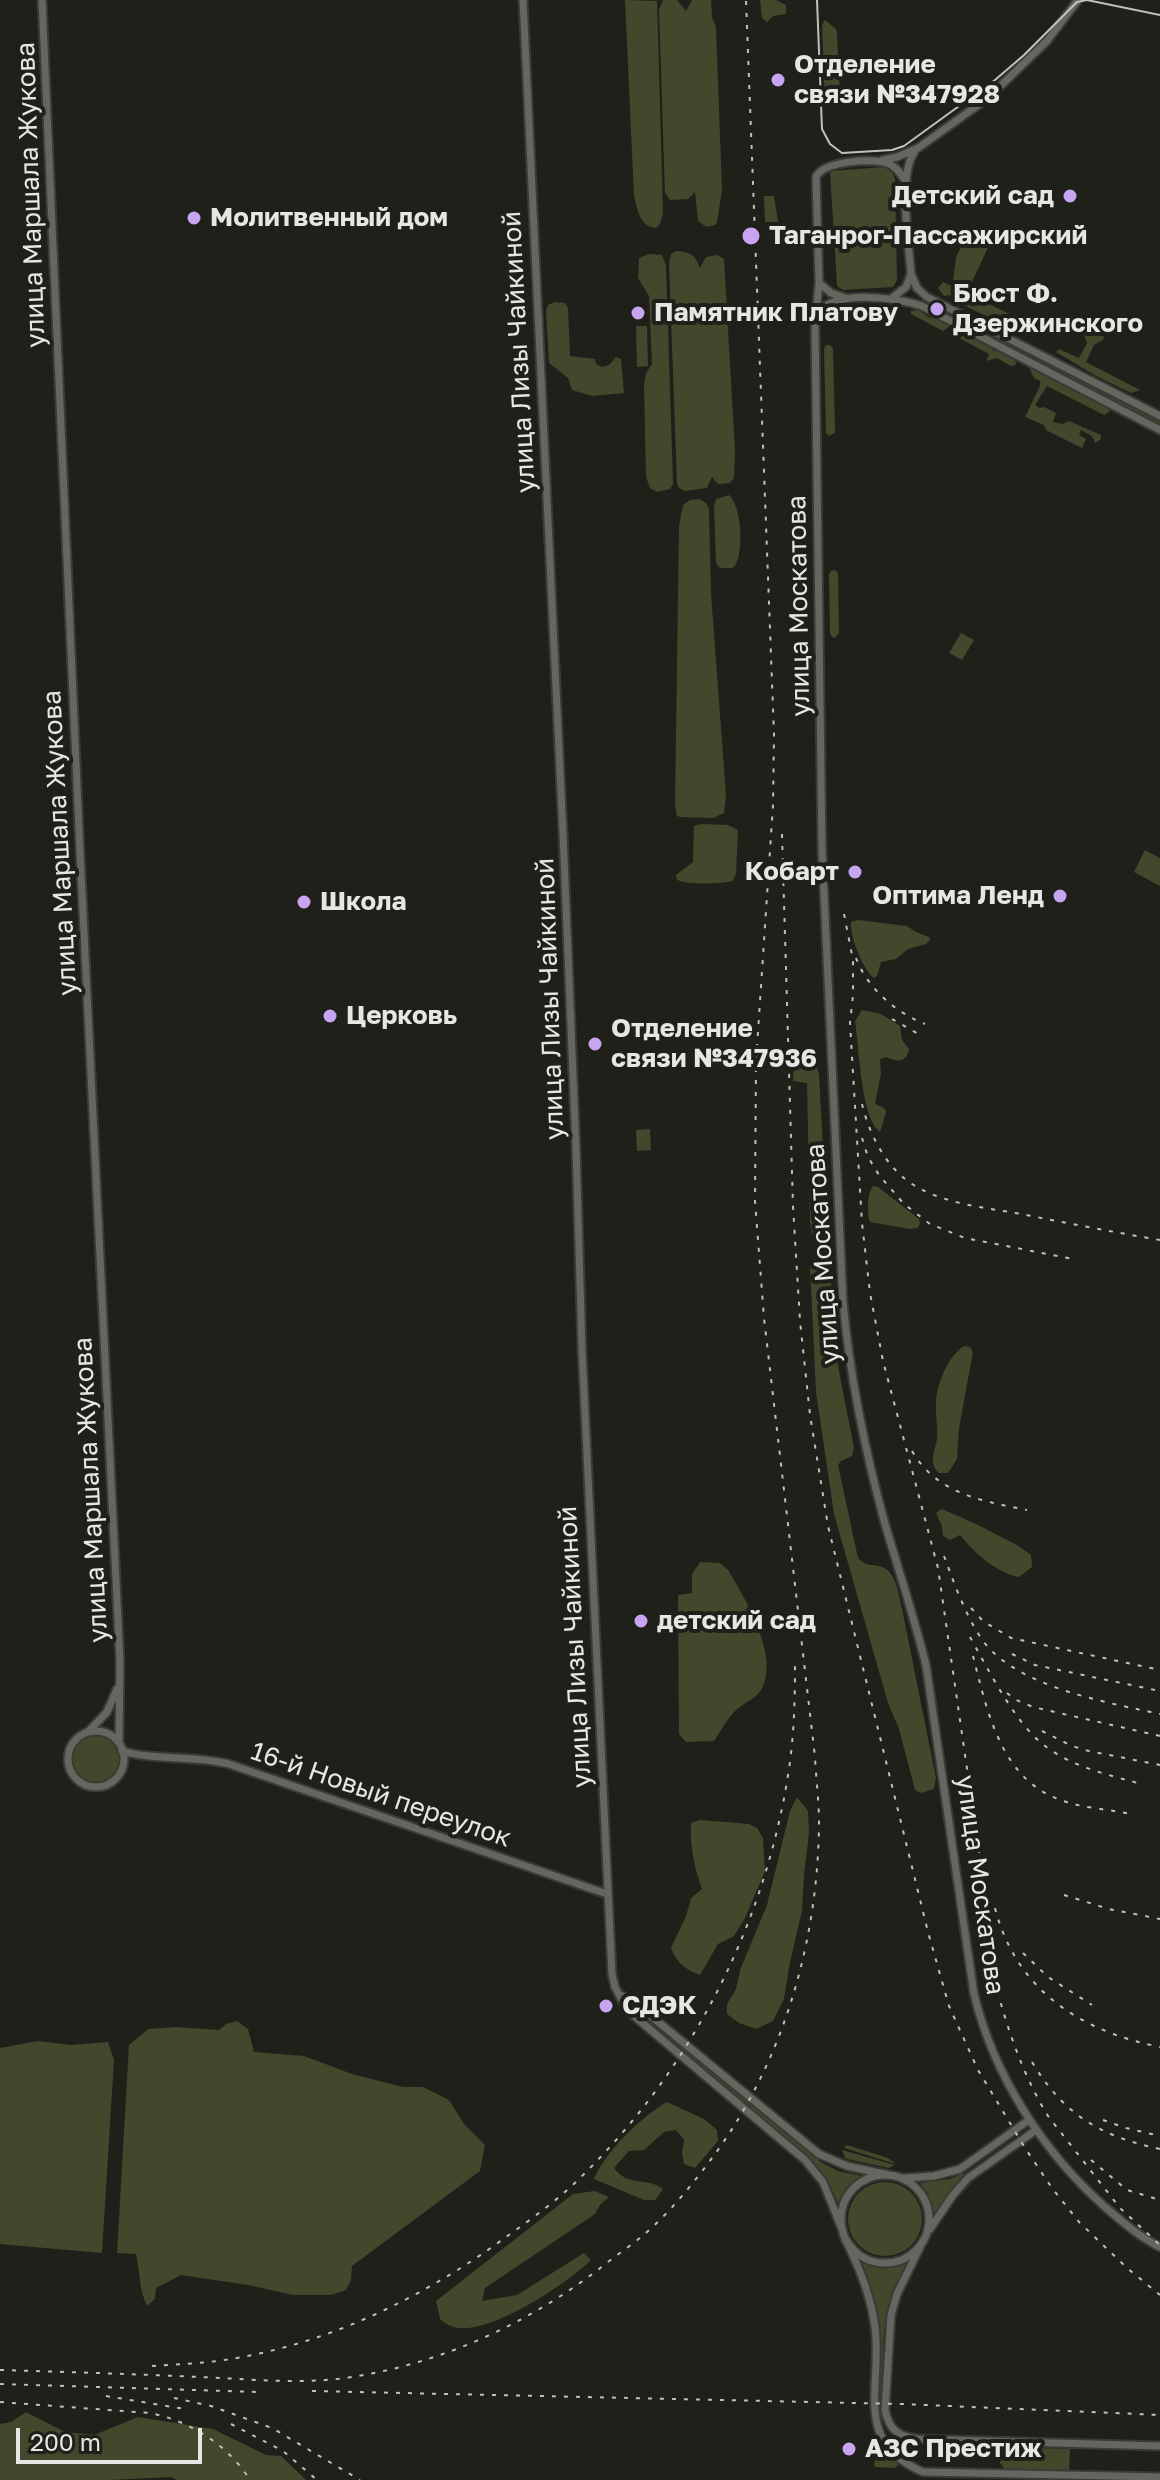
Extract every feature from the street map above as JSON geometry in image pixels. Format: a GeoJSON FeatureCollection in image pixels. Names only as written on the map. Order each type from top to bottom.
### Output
{"type":"FeatureCollection","features":[{"type":"Feature","properties":{"kind":"main road","name":"улица Маршала Жукова"},"geometry":{"type":"LineString","coordinates":[[42,0],[120,1747]]}},
{"type":"Feature","properties":{"kind":"main road","name":"улица Лизы Чайкиной"},"geometry":{"type":"LineString","coordinates":[[523,0],[563,833],[582,1365],[612,1972],[615,1987],[627,2010],[805,2160],[823,2182],[842,2229]]}},
{"type":"Feature","properties":{"kind":"main road"},"geometry":{"type":"LineString","coordinates":[[877,161],[918,148],[1002,86],[1047,41],[1078,0]]}},
{"type":"Feature","properties":{"kind":"main road"},"geometry":{"type":"LineString","coordinates":[[918,148],[907,164],[905,180],[911,274],[917,288],[927,297],[1160,416]]}},
{"type":"Feature","properties":{"kind":"main road"},"geometry":{"type":"LineString","coordinates":[[877,161],[892,165],[905,180]]}},
{"type":"Feature","properties":{"kind":"main road","name":"улица Москатова"},"geometry":{"type":"LineString","coordinates":[[877,161],[829,165],[818,171],[816,177],[819,283],[815,324],[823,864],[843,1302],[849,1360],[880,1505],[926,1665],[976,2003],[994,2055],[1029,2120],[1067,2168],[1125,2225],[1160,2247]]}},
{"type":"Feature","properties":{"kind":"main road"},"geometry":{"type":"LineString","coordinates":[[892,298],[906,287],[911,274]]}},
{"type":"Feature","properties":{"kind":"main road"},"geometry":{"type":"LineString","coordinates":[[819,283],[831,293],[847,298],[892,298],[922,306],[1160,430]]}},
{"type":"Feature","properties":{"kind":"main road"},"geometry":{"type":"LineString","coordinates":[[815,324],[825,305],[847,298]]}},
{"type":"Feature","properties":{"kind":"main road","name":"улица Маршала Жукова"},"geometry":{"type":"LineString","coordinates":[[88,1732],[107,1712],[119,1683]]}},
{"type":"Feature","properties":{"kind":"main road"},"geometry":{"type":"LineString","coordinates":[[122,1768],[120,1747],[106,1733],[88,1732],[76,1739],[69,1751],[68,1765],[75,1777],[87,1785],[104,1785],[114,1780],[122,1768],[139,1756]]}},
{"type":"Feature","properties":{"kind":"main road","name":"16-й Новый переулок"},"geometry":{"type":"LineString","coordinates":[[120,1747],[139,1756],[213,1760],[229,1764],[607,1894]]}},
{"type":"Feature","properties":{"kind":"main road"},"geometry":{"type":"LineString","coordinates":[[620,1995],[634,2002],[812,2150],[838,2163],[902,2178],[911,2183],[924,2197],[929,2215],[927,2234]]}},
{"type":"Feature","properties":{"kind":"main road"},"geometry":{"type":"LineString","coordinates":[[902,2178],[960,2169],[1029,2120]]}},
{"type":"Feature","properties":{"kind":"main road"},"geometry":{"type":"LineString","coordinates":[[1036,2130],[968,2178],[953,2195],[920,2247],[897,2294],[889,2329],[887,2420],[897,2434],[918,2439],[1160,2446]]}},
{"type":"Feature","properties":{"kind":"main road"},"geometry":{"type":"LineString","coordinates":[[889,2175],[866,2179],[856,2186],[843,2205],[842,2229],[856,2260],[873,2314],[875,2411],[877,2427],[886,2446],[898,2459],[923,2472],[1160,2477]]}},
{"type":"Feature","properties":{"kind":"main road"},"geometry":{"type":"LineString","coordinates":[[845,2239],[853,2250],[874,2262],[899,2261],[920,2247]]}},
{"type":"Feature","properties":{"kind":"green space"},"geometry":{"type":"Polygon","coordinates":[[[625,0],[657,1],[663,213],[656,228],[643,221],[634,196],[625,0]]]}},
{"type":"Feature","properties":{"kind":"green space"},"geometry":{"type":"Polygon","coordinates":[[[663,0],[677,0],[686,11],[692,0],[711,0],[716,27],[722,191],[717,222],[706,227],[698,221],[695,192],[688,199],[670,200],[665,193],[659,10],[663,0]]]}},
{"type":"Feature","properties":{"kind":"green space"},"geometry":{"type":"Polygon","coordinates":[[[760,0],[776,0],[786,5],[786,14],[773,16],[767,22],[762,18],[760,0]]]}},
{"type":"Feature","properties":{"kind":"green space"},"geometry":{"type":"Polygon","coordinates":[[[825,20],[836,29],[837,34],[840,96],[829,108],[825,102],[822,25],[825,20]]]}},
{"type":"Feature","properties":{"kind":"green space"},"geometry":{"type":"Polygon","coordinates":[[[884,167],[892,172],[895,179],[897,280],[893,287],[843,290],[837,286],[830,171],[884,167]]]}},
{"type":"Feature","properties":{"kind":"green space"},"geometry":{"type":"Polygon","coordinates":[[[764,196],[774,196],[778,222],[765,222],[764,196]]]}},
{"type":"Feature","properties":{"kind":"green space"},"geometry":{"type":"Polygon","coordinates":[[[965,238],[992,239],[971,284],[953,281],[956,257],[965,238]]]}},
{"type":"Feature","properties":{"kind":"green space"},"geometry":{"type":"Polygon","coordinates":[[[676,251],[692,255],[700,268],[706,257],[717,255],[724,259],[735,451],[734,478],[730,483],[718,484],[712,477],[707,488],[685,491],[677,483],[669,264],[671,254],[676,251]]]}},
{"type":"Feature","properties":{"kind":"green space"},"geometry":{"type":"Polygon","coordinates":[[[649,254],[662,255],[666,265],[673,484],[670,489],[657,492],[650,488],[646,477],[644,384],[652,364],[649,296],[638,278],[639,258],[649,254]]]}},
{"type":"Feature","properties":{"kind":"green space"},"geometry":{"type":"Polygon","coordinates":[[[943,282],[1020,319],[1027,327],[1020,332],[1013,330],[952,299],[950,295],[944,296],[938,288],[943,282]]]}},
{"type":"Feature","properties":{"kind":"green space"},"geometry":{"type":"Polygon","coordinates":[[[565,303],[568,308],[570,356],[595,359],[596,364],[602,367],[609,365],[616,357],[621,359],[624,393],[592,396],[572,390],[568,378],[549,363],[546,311],[548,305],[565,303]]]}},
{"type":"Feature","properties":{"kind":"green space"},"geometry":{"type":"Polygon","coordinates":[[[892,303],[899,307],[840,309],[843,305],[892,303]]]}},
{"type":"Feature","properties":{"kind":"green space"},"geometry":{"type":"Polygon","coordinates":[[[940,307],[1015,346],[1016,349],[938,311],[940,307]]]}},
{"type":"Feature","properties":{"kind":"green space"},"geometry":{"type":"Polygon","coordinates":[[[918,310],[930,318],[935,315],[950,323],[950,326],[943,331],[911,314],[911,311],[918,310]]]}},
{"type":"Feature","properties":{"kind":"green space"},"geometry":{"type":"Polygon","coordinates":[[[636,326],[647,326],[648,366],[637,367],[636,326]]]}},
{"type":"Feature","properties":{"kind":"green space"},"geometry":{"type":"Polygon","coordinates":[[[958,330],[989,344],[994,351],[1015,358],[1016,365],[1011,366],[997,358],[986,361],[989,354],[959,338],[958,330]]]}},
{"type":"Feature","properties":{"kind":"green space"},"geometry":{"type":"Polygon","coordinates":[[[1097,330],[1104,337],[1103,340],[1094,345],[1086,362],[1140,390],[1131,393],[1056,352],[1059,349],[1079,358],[1087,343],[1083,333],[1097,330]]]}},
{"type":"Feature","properties":{"kind":"green space"},"geometry":{"type":"Polygon","coordinates":[[[830,345],[833,348],[835,433],[829,436],[826,433],[824,349],[830,345]]]}},
{"type":"Feature","properties":{"kind":"green space"},"geometry":{"type":"Polygon","coordinates":[[[1038,357],[1160,421],[1160,426],[1036,362],[1038,357]]]}},
{"type":"Feature","properties":{"kind":"green space"},"geometry":{"type":"Polygon","coordinates":[[[1032,368],[1110,408],[1104,415],[1047,386],[1035,405],[1056,413],[1053,422],[1063,424],[1069,421],[1101,435],[1101,439],[1095,443],[1092,436],[1081,430],[1079,435],[1086,439],[1082,448],[1025,417],[1040,386],[1040,381],[1034,378],[1030,370],[1032,368]]]}},
{"type":"Feature","properties":{"kind":"green space"},"geometry":{"type":"Polygon","coordinates":[[[729,495],[739,519],[740,550],[735,566],[720,568],[716,563],[714,506],[716,499],[729,495]]]}},
{"type":"Feature","properties":{"kind":"green space"},"geometry":{"type":"Polygon","coordinates":[[[699,499],[709,509],[711,594],[726,795],[724,813],[713,818],[677,816],[675,805],[679,526],[683,505],[699,499]]]}},
{"type":"Feature","properties":{"kind":"green space"},"geometry":{"type":"Polygon","coordinates":[[[835,570],[838,573],[839,633],[833,638],[830,634],[829,574],[835,570]]]}},
{"type":"Feature","properties":{"kind":"green space"},"geometry":{"type":"Polygon","coordinates":[[[961,633],[974,640],[962,660],[949,653],[961,633]]]}},
{"type":"Feature","properties":{"kind":"green space"},"geometry":{"type":"Polygon","coordinates":[[[728,825],[738,830],[733,881],[705,884],[677,880],[676,875],[693,862],[694,826],[728,825]]]}},
{"type":"Feature","properties":{"kind":"green space"},"geometry":{"type":"Polygon","coordinates":[[[1145,850],[1160,858],[1160,886],[1134,872],[1145,850]]]}},
{"type":"Feature","properties":{"kind":"green space"},"geometry":{"type":"Polygon","coordinates":[[[858,920],[907,926],[930,940],[908,949],[896,959],[881,962],[874,978],[854,943],[851,922],[858,920]]]}},
{"type":"Feature","properties":{"kind":"green space"},"geometry":{"type":"Polygon","coordinates":[[[862,1010],[881,1014],[900,1026],[902,1040],[909,1049],[906,1057],[900,1060],[880,1059],[881,1074],[875,1104],[886,1112],[880,1132],[869,1113],[862,1081],[855,1021],[862,1010]]]}},
{"type":"Feature","properties":{"kind":"green space"},"geometry":{"type":"Polygon","coordinates":[[[794,1064],[817,1066],[819,1075],[828,1237],[826,1242],[821,1243],[812,1237],[810,1221],[807,1083],[793,1081],[794,1064]]]}},
{"type":"Feature","properties":{"kind":"green space"},"geometry":{"type":"Polygon","coordinates":[[[650,1129],[651,1150],[637,1151],[636,1130],[650,1129]]]}},
{"type":"Feature","properties":{"kind":"green space"},"geometry":{"type":"Polygon","coordinates":[[[873,1186],[919,1219],[918,1228],[870,1222],[868,1203],[873,1186]]]}},
{"type":"Feature","properties":{"kind":"green space"},"geometry":{"type":"Polygon","coordinates":[[[829,1258],[838,1366],[854,1448],[852,1456],[838,1465],[858,1558],[887,1570],[898,1592],[936,1778],[934,1789],[921,1793],[915,1790],[834,1514],[816,1392],[810,1265],[813,1259],[829,1258]]]}},
{"type":"Feature","properties":{"kind":"green space"},"geometry":{"type":"Polygon","coordinates":[[[964,1346],[970,1347],[973,1352],[959,1428],[957,1459],[948,1473],[939,1473],[933,1461],[937,1439],[937,1393],[949,1363],[964,1346]]]}},
{"type":"Feature","properties":{"kind":"green space"},"geometry":{"type":"Polygon","coordinates":[[[942,1509],[1017,1545],[1031,1555],[1032,1567],[1019,1577],[1010,1574],[986,1561],[960,1535],[950,1540],[943,1536],[936,1513],[942,1509]]]}},
{"type":"Feature","properties":{"kind":"green space"},"geometry":{"type":"Polygon","coordinates":[[[700,1562],[720,1563],[728,1570],[743,1595],[763,1642],[766,1673],[761,1690],[735,1711],[714,1741],[686,1742],[679,1734],[678,1595],[692,1593],[692,1574],[700,1562]]]}},
{"type":"Feature","properties":{"kind":"green space"},"geometry":{"type":"Polygon","coordinates":[[[96,1735],[113,1742],[120,1759],[113,1776],[96,1783],[79,1776],[72,1759],[79,1742],[96,1735]]]}},
{"type":"Feature","properties":{"kind":"green space"},"geometry":{"type":"Polygon","coordinates":[[[797,1797],[808,1811],[809,1833],[802,1911],[784,1999],[773,2021],[756,2029],[739,2023],[727,2014],[727,2004],[736,1989],[740,1970],[767,1905],[790,1811],[797,1797]]]}},
{"type":"Feature","properties":{"kind":"green space"},"geometry":{"type":"Polygon","coordinates":[[[700,1820],[749,1824],[757,1828],[763,1838],[765,1871],[734,1936],[718,1944],[700,1975],[682,1965],[671,1948],[691,1898],[702,1889],[693,1857],[691,1832],[691,1823],[700,1820]]]}},
{"type":"Feature","properties":{"kind":"green space"},"geometry":{"type":"Polygon","coordinates":[[[633,2006],[821,2162],[838,2171],[862,2176],[847,2187],[838,2203],[828,2181],[809,2158],[631,2009],[633,2006]]]}},
{"type":"Feature","properties":{"kind":"green space"},"geometry":{"type":"Polygon","coordinates":[[[237,2021],[248,2029],[254,2052],[304,2056],[352,2074],[403,2087],[423,2087],[449,2100],[464,2124],[485,2145],[480,2171],[352,2266],[351,2280],[346,2290],[331,2295],[293,2295],[181,2275],[156,2288],[155,2299],[147,2306],[136,2254],[117,2253],[129,2045],[148,2029],[219,2030],[237,2021]]]}},
{"type":"Feature","properties":{"kind":"green space"},"geometry":{"type":"Polygon","coordinates":[[[38,2041],[71,2045],[108,2042],[114,2060],[102,2253],[0,2244],[0,2048],[38,2041]]]}},
{"type":"Feature","properties":{"kind":"green space"},"geometry":{"type":"Polygon","coordinates":[[[667,2102],[704,2119],[717,2130],[718,2141],[695,2168],[684,2164],[684,2140],[676,2130],[664,2132],[644,2150],[629,2151],[614,2168],[626,2178],[663,2189],[655,2200],[644,2200],[594,2179],[606,2158],[625,2136],[667,2102]]]}},
{"type":"Feature","properties":{"kind":"green space"},"geometry":{"type":"Polygon","coordinates":[[[847,2145],[888,2158],[896,2164],[844,2148],[847,2145]]]}},
{"type":"Feature","properties":{"kind":"green space"},"geometry":{"type":"Polygon","coordinates":[[[842,2150],[895,2165],[889,2168],[847,2159],[842,2150]]]}},
{"type":"Feature","properties":{"kind":"green space"},"geometry":{"type":"Polygon","coordinates":[[[963,2173],[934,2214],[928,2194],[920,2183],[950,2179],[963,2173]]]}},
{"type":"Feature","properties":{"kind":"green space"},"geometry":{"type":"Polygon","coordinates":[[[885,2182],[906,2188],[916,2198],[922,2219],[916,2240],[906,2250],[885,2256],[864,2250],[854,2240],[848,2219],[854,2198],[864,2188],[885,2182]]]}},
{"type":"Feature","properties":{"kind":"green space"},"geometry":{"type":"Polygon","coordinates":[[[595,2191],[609,2197],[595,2214],[485,2288],[482,2301],[517,2295],[584,2253],[591,2260],[580,2270],[525,2307],[484,2325],[466,2328],[450,2326],[440,2319],[436,2301],[573,2194],[595,2191]]]}},
{"type":"Feature","properties":{"kind":"green space"},"geometry":{"type":"Polygon","coordinates":[[[860,2260],[883,2267],[907,2262],[887,2314],[881,2401],[878,2401],[878,2313],[860,2260]]]}},
{"type":"Feature","properties":{"kind":"green space"},"geometry":{"type":"Polygon","coordinates":[[[26,2412],[65,2432],[94,2435],[138,2417],[213,2429],[266,2455],[281,2456],[306,2480],[177,2480],[171,2477],[0,2480],[0,2424],[11,2422],[26,2412]]]}},
{"type":"Feature","properties":{"kind":"green space"},"geometry":{"type":"Polygon","coordinates":[[[880,2442],[898,2464],[896,2468],[875,2467],[880,2442]]]}},
{"type":"Feature","properties":{"kind":"green space"},"geometry":{"type":"Polygon","coordinates":[[[1006,2447],[1070,2449],[1069,2472],[1006,2471],[1000,2463],[1001,2452],[1006,2447]]]}},
{"type":"Feature","properties":{"kind":"tram line"},"geometry":{"type":"LineString","coordinates":[[817,0],[822,129],[830,144],[842,153],[892,150],[904,146],[995,80],[1077,2],[1087,0],[1160,15]]}},
{"type":"Feature","properties":{"kind":"railway"},"geometry":{"type":"LineString","coordinates":[[0,2370],[314,2381],[386,2371],[418,2362],[513,2324],[571,2289],[641,2237],[675,2204],[715,2154],[739,2117],[778,2039],[792,1997],[812,1911],[819,1815],[815,1757],[764,1318],[755,1201],[756,1062],[773,805],[774,734],[746,0]]}},
{"type":"Feature","properties":{"kind":"railway"},"geometry":{"type":"LineString","coordinates":[[782,834],[793,1206],[810,1415],[828,1526],[928,1932],[949,2006],[978,2070],[1025,2148],[1079,2222],[1160,2295]]}},
{"type":"Feature","properties":{"kind":"railway"},"geometry":{"type":"LineString","coordinates":[[844,914],[853,960],[850,1023],[862,1223],[870,1293],[883,1361],[938,1568],[1001,2004],[1021,2062],[1048,2116],[1120,2208],[1160,2245]]}},
{"type":"Feature","properties":{"kind":"railway"},"geometry":{"type":"LineString","coordinates":[[856,958],[868,980],[884,998],[903,1013],[925,1024]]}},
{"type":"Feature","properties":{"kind":"railway"},"geometry":{"type":"LineString","coordinates":[[892,1019],[922,1036]]}},
{"type":"Feature","properties":{"kind":"railway"},"geometry":{"type":"LineString","coordinates":[[862,1104],[873,1137],[885,1157],[900,1175],[921,1189],[963,1204],[1160,1240]]}},
{"type":"Feature","properties":{"kind":"railway"},"geometry":{"type":"LineString","coordinates":[[862,1138],[868,1157],[879,1175],[904,1204],[930,1224],[965,1238],[1073,1259]]}},
{"type":"Feature","properties":{"kind":"railway"},"geometry":{"type":"LineString","coordinates":[[912,1451],[922,1466],[948,1486],[977,1499],[1027,1510]]}},
{"type":"Feature","properties":{"kind":"railway"},"geometry":{"type":"LineString","coordinates":[[944,1556],[964,1607],[993,1653],[1035,1679],[1060,1689],[1160,1714]]}},
{"type":"Feature","properties":{"kind":"railway"},"geometry":{"type":"LineString","coordinates":[[971,1608],[983,1621],[1011,1638],[1160,1670]]}},
{"type":"Feature","properties":{"kind":"railway"},"geometry":{"type":"LineString","coordinates":[[970,1637],[1010,1706],[1039,1741],[1074,1763],[1141,1784]]}},
{"type":"Feature","properties":{"kind":"railway"},"geometry":{"type":"LineString","coordinates":[[1012,1654],[1035,1665],[1160,1691]]}},
{"type":"Feature","properties":{"kind":"railway"},"geometry":{"type":"LineString","coordinates":[[973,1656],[999,1740],[1022,1775],[1038,1789],[1066,1802],[1131,1814]]}},
{"type":"Feature","properties":{"kind":"railway"},"geometry":{"type":"LineString","coordinates":[[152,2366],[220,2361],[276,2349],[343,2328],[406,2299],[466,2264],[539,2213],[581,2177],[621,2134],[690,2041],[742,1937],[778,1826],[792,1743],[795,1666]]}},
{"type":"Feature","properties":{"kind":"railway"},"geometry":{"type":"LineString","coordinates":[[1007,1693],[1033,1707],[1160,1736]]}},
{"type":"Feature","properties":{"kind":"railway"},"geometry":{"type":"LineString","coordinates":[[1042,1731],[1084,1750],[1160,1765]]}},
{"type":"Feature","properties":{"kind":"railway"},"geometry":{"type":"LineString","coordinates":[[1064,1895],[1109,1909],[1160,1919]]}},
{"type":"Feature","properties":{"kind":"railway"},"geometry":{"type":"LineString","coordinates":[[995,1908],[1018,1962],[1035,1984],[1055,2002],[1103,2030],[1160,2047]]}},
{"type":"Feature","properties":{"kind":"railway"},"geometry":{"type":"LineString","coordinates":[[1023,1953],[1048,1977],[1092,2005]]}},
{"type":"Feature","properties":{"kind":"railway"},"geometry":{"type":"LineString","coordinates":[[1032,2062],[1057,2096],[1086,2120],[1119,2137],[1160,2149]]}},
{"type":"Feature","properties":{"kind":"railway"},"geometry":{"type":"LineString","coordinates":[[1103,2120],[1160,2136]]}},
{"type":"Feature","properties":{"kind":"railway"},"geometry":{"type":"LineString","coordinates":[[1091,2160],[1127,2190],[1160,2200]]}},
{"type":"Feature","properties":{"kind":"railway"},"geometry":{"type":"LineString","coordinates":[[0,2384],[256,2392]]}},
{"type":"Feature","properties":{"kind":"railway"},"geometry":{"type":"LineString","coordinates":[[312,2391],[902,2404],[1160,2415]]}},
{"type":"Feature","properties":{"kind":"railway"},"geometry":{"type":"LineString","coordinates":[[106,2396],[185,2409]]}},
{"type":"Feature","properties":{"kind":"railway"},"geometry":{"type":"LineString","coordinates":[[174,2398],[211,2406],[272,2428],[360,2480]]}},
{"type":"Feature","properties":{"kind":"railway"},"geometry":{"type":"LineString","coordinates":[[0,2402],[150,2413],[165,2417],[207,2436],[231,2456],[250,2480]]}},
{"type":"Feature","properties":{"kind":"railway"},"geometry":{"type":"LineString","coordinates":[[231,2424],[283,2451],[317,2480]]}},
{"type":"Feature","properties":{"kind":"place","name":"Отделение связи №347928"},"geometry":{"type":"Point","coordinates":[778,80]}},
{"type":"Feature","properties":{"kind":"place","name":"Детский сад"},"geometry":{"type":"Point","coordinates":[1070,196]}},
{"type":"Feature","properties":{"kind":"place","name":"Молитвенный дом"},"geometry":{"type":"Point","coordinates":[194,218]}},
{"type":"Feature","properties":{"kind":"place","name":"Таганрог-Пассажирский"},"geometry":{"type":"Point","coordinates":[751,236]}},
{"type":"Feature","properties":{"kind":"place","name":"Бюст Ф. Дзержинского"},"geometry":{"type":"Point","coordinates":[937,309]}},
{"type":"Feature","properties":{"kind":"place","name":"Памятник Платову"},"geometry":{"type":"Point","coordinates":[638,313]}},
{"type":"Feature","properties":{"kind":"place","name":"Кобарт"},"geometry":{"type":"Point","coordinates":[855,872]}},
{"type":"Feature","properties":{"kind":"place","name":"Оптима Ленд"},"geometry":{"type":"Point","coordinates":[1060,896]}},
{"type":"Feature","properties":{"kind":"place","name":"Школа"},"geometry":{"type":"Point","coordinates":[304,902]}},
{"type":"Feature","properties":{"kind":"place","name":"Церковь"},"geometry":{"type":"Point","coordinates":[330,1016]}},
{"type":"Feature","properties":{"kind":"place","name":"Отделение связи №347936"},"geometry":{"type":"Point","coordinates":[595,1044]}},
{"type":"Feature","properties":{"kind":"place","name":"детский сад"},"geometry":{"type":"Point","coordinates":[641,1621]}},
{"type":"Feature","properties":{"kind":"place","name":"СДЭК"},"geometry":{"type":"Point","coordinates":[606,2006]}},
{"type":"Feature","properties":{"kind":"place","name":"АЗС Престиж"},"geometry":{"type":"Point","coordinates":[849,2449]}}]}
